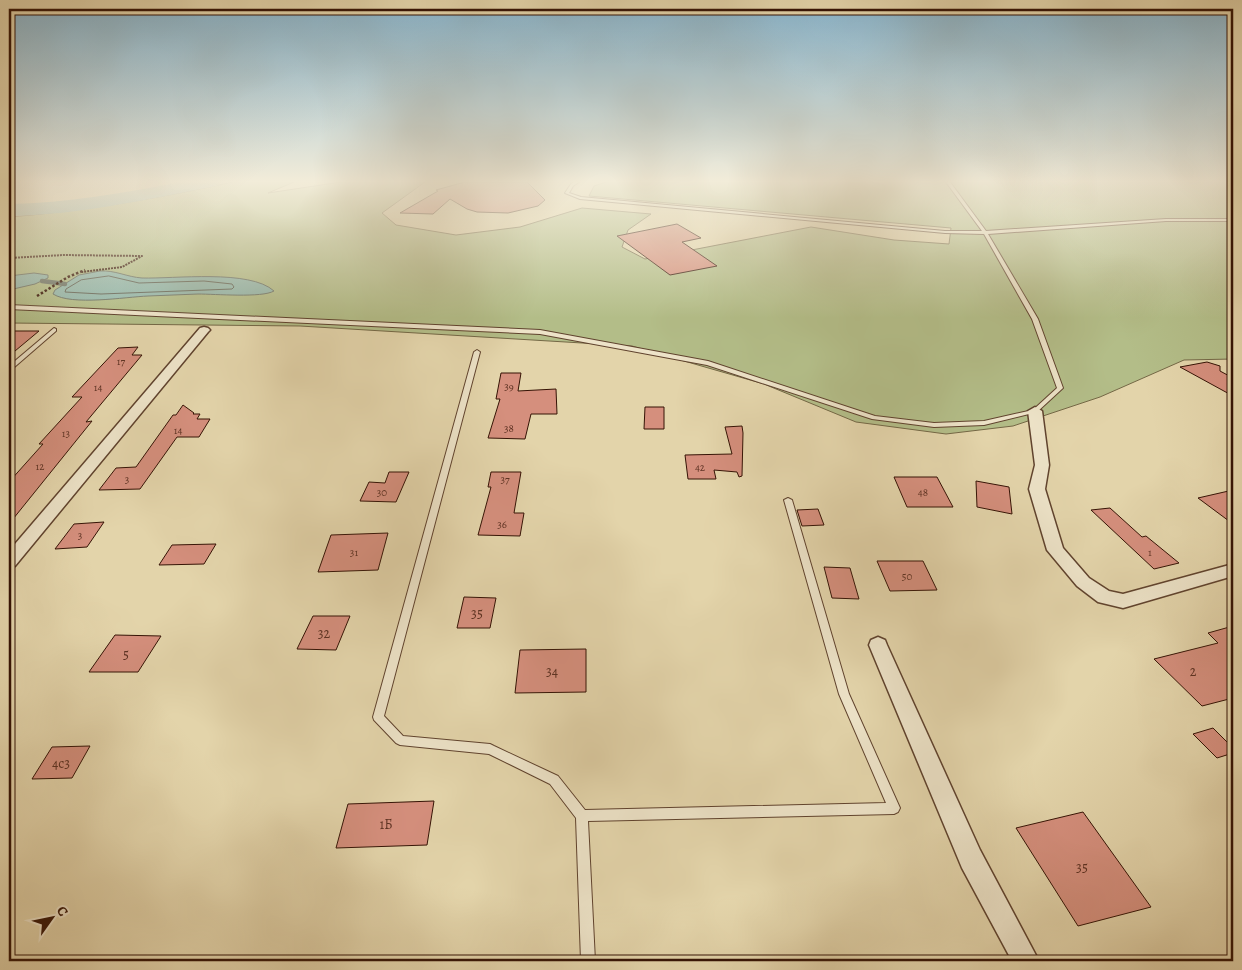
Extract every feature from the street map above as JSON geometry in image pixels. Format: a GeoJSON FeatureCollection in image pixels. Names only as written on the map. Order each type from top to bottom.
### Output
{"type":"FeatureCollection","features":[{"type":"Feature","properties":{"kind":"street"},"geometry":{"type":"LineString","coordinates":[[9,562],[204,330]]}},
{"type":"Feature","properties":{"kind":"street"},"geometry":{"type":"LineString","coordinates":[[1036,411],[1042,465],[1037,490],[1055,550],[1083,582],[1104,597],[1123,601],[1233,570]]}},
{"type":"Feature","properties":{"kind":"street"},"geometry":{"type":"LineString","coordinates":[[878,645],[971,858],[1026,961]]}},
{"type":"Feature","properties":{"kind":"lane"},"geometry":{"type":"LineString","coordinates":[[889,227],[986,233],[1065,227]]}},
{"type":"Feature","properties":{"kind":"lane"},"geometry":{"type":"LineString","coordinates":[[9,307],[540,332],[708,363],[874,418],[934,425],[984,422],[1036,411],[1060,388],[1035,319],[982,227]]}},
{"type":"Feature","properties":{"kind":"lane"},"geometry":{"type":"LineString","coordinates":[[9,369],[54,330]]}},
{"type":"Feature","properties":{"kind":"lane"},"geometry":{"type":"LineString","coordinates":[[477,352],[378,717],[400,740],[490,749],[554,780],[582,816],[588,961]]}},
{"type":"Feature","properties":{"kind":"lane"},"geometry":{"type":"LineString","coordinates":[[582,816],[894,808],[844,694],[788,500]]}},
{"type":"Feature","properties":{"kind":"path"},"geometry":{"type":"LineString","coordinates":[[9,258],[64,255],[142,256],[122,267],[86,270],[52,287]]}},
{"type":"Feature","properties":{"kind":"green space"},"geometry":{"type":"Polygon","coordinates":[[[9,227],[410,227],[456,235],[518,227],[632,227],[628,230],[622,247],[645,259],[810,227],[894,240],[949,244],[951,228],[943,227],[1233,227],[1233,359],[1184,360],[1100,397],[1013,426],[946,434],[856,422],[764,384],[632,346],[300,326],[9,323],[9,227]]]}},
{"type":"Feature","properties":{"kind":"water"},"geometry":{"type":"Polygon","coordinates":[[[100,271],[142,278],[230,277],[263,284],[274,291],[249,295],[198,294],[85,300],[62,298],[53,294],[55,290],[79,275],[100,271]]]}},
{"type":"Feature","properties":{"kind":"water"},"geometry":{"type":"Polygon","coordinates":[[[34,273],[48,275],[48,278],[35,284],[9,290],[9,276],[34,273]]]}},
{"type":"Feature","properties":{"kind":"building"},"geometry":{"type":"Polygon","coordinates":[[[661,227],[683,227],[701,238],[682,242],[717,266],[670,275],[617,236],[661,227]]]}},
{"type":"Feature","properties":{"kind":"building"},"geometry":{"type":"Polygon","coordinates":[[[9,331],[39,331],[9,356],[9,331]]]}},
{"type":"Feature","properties":{"kind":"building"},"geometry":{"type":"Polygon","coordinates":[[[138,347],[132,355],[142,355],[86,422],[92,421],[9,524],[9,482],[43,444],[39,444],[82,397],[72,397],[118,348],[138,347]]]}},
{"type":"Feature","properties":{"kind":"building"},"geometry":{"type":"Polygon","coordinates":[[[1207,362],[1220,366],[1220,371],[1233,378],[1233,396],[1180,367],[1207,362]]]}},
{"type":"Feature","properties":{"kind":"building"},"geometry":{"type":"Polygon","coordinates":[[[501,373],[521,373],[518,391],[556,389],[557,414],[531,414],[525,439],[488,438],[500,399],[496,399],[501,373]]]}},
{"type":"Feature","properties":{"kind":"building"},"geometry":{"type":"Polygon","coordinates":[[[183,405],[193,414],[200,414],[197,419],[210,419],[199,437],[177,437],[140,489],[99,490],[116,468],[136,467],[173,415],[176,415],[183,405]]]}},
{"type":"Feature","properties":{"kind":"building"},"geometry":{"type":"Polygon","coordinates":[[[645,407],[664,407],[664,429],[644,429],[645,407]]]}},
{"type":"Feature","properties":{"kind":"building"},"geometry":{"type":"Polygon","coordinates":[[[742,426],[742,476],[739,477],[737,472],[714,470],[716,479],[688,479],[685,455],[732,454],[725,427],[742,426]]]}},
{"type":"Feature","properties":{"kind":"building"},"geometry":{"type":"Polygon","coordinates":[[[389,472],[409,472],[396,502],[360,501],[369,482],[385,483],[389,472]]]}},
{"type":"Feature","properties":{"kind":"building"},"geometry":{"type":"Polygon","coordinates":[[[491,472],[521,472],[514,513],[524,513],[520,536],[478,535],[491,487],[488,487],[491,472]]]}},
{"type":"Feature","properties":{"kind":"building"},"geometry":{"type":"Polygon","coordinates":[[[894,477],[937,477],[953,507],[907,507],[894,477]]]}},
{"type":"Feature","properties":{"kind":"building"},"geometry":{"type":"Polygon","coordinates":[[[976,481],[1009,487],[1012,514],[977,507],[976,481]]]}},
{"type":"Feature","properties":{"kind":"building"},"geometry":{"type":"Polygon","coordinates":[[[1233,490],[1233,524],[1198,498],[1233,490]]]}},
{"type":"Feature","properties":{"kind":"building"},"geometry":{"type":"Polygon","coordinates":[[[1110,508],[1142,537],[1146,536],[1179,563],[1154,569],[1091,510],[1110,508]]]}},
{"type":"Feature","properties":{"kind":"building"},"geometry":{"type":"Polygon","coordinates":[[[818,509],[824,525],[802,526],[797,510],[818,509]]]}},
{"type":"Feature","properties":{"kind":"building"},"geometry":{"type":"Polygon","coordinates":[[[104,522],[87,547],[55,549],[74,524],[104,522]]]}},
{"type":"Feature","properties":{"kind":"building"},"geometry":{"type":"Polygon","coordinates":[[[388,533],[378,570],[318,572],[331,535],[388,533]]]}},
{"type":"Feature","properties":{"kind":"building"},"geometry":{"type":"Polygon","coordinates":[[[216,544],[204,564],[159,565],[172,545],[216,544]]]}},
{"type":"Feature","properties":{"kind":"building"},"geometry":{"type":"Polygon","coordinates":[[[877,561],[923,561],[937,590],[890,591],[877,561]]]}},
{"type":"Feature","properties":{"kind":"building"},"geometry":{"type":"Polygon","coordinates":[[[824,567],[850,568],[859,599],[832,598],[824,567]]]}},
{"type":"Feature","properties":{"kind":"building"},"geometry":{"type":"Polygon","coordinates":[[[464,597],[496,598],[490,628],[457,628],[464,597]]]}},
{"type":"Feature","properties":{"kind":"building"},"geometry":{"type":"Polygon","coordinates":[[[313,616],[350,616],[336,650],[297,649],[313,616]]]}},
{"type":"Feature","properties":{"kind":"building"},"geometry":{"type":"Polygon","coordinates":[[[1233,626],[1233,698],[1202,706],[1154,659],[1218,643],[1208,633],[1233,626]]]}},
{"type":"Feature","properties":{"kind":"building"},"geometry":{"type":"Polygon","coordinates":[[[115,635],[161,636],[138,672],[89,672],[115,635]]]}},
{"type":"Feature","properties":{"kind":"building"},"geometry":{"type":"Polygon","coordinates":[[[586,649],[586,692],[515,693],[520,650],[586,649]]]}},
{"type":"Feature","properties":{"kind":"building"},"geometry":{"type":"Polygon","coordinates":[[[1213,728],[1233,748],[1233,753],[1217,758],[1193,734],[1213,728]]]}},
{"type":"Feature","properties":{"kind":"building"},"geometry":{"type":"Polygon","coordinates":[[[90,746],[72,778],[32,779],[52,747],[90,746]]]}},
{"type":"Feature","properties":{"kind":"building"},"geometry":{"type":"Polygon","coordinates":[[[434,801],[427,845],[336,848],[348,804],[434,801]]]}},
{"type":"Feature","properties":{"kind":"building"},"geometry":{"type":"Polygon","coordinates":[[[1083,812],[1151,907],[1078,926],[1016,828],[1083,812]]]}},
{"type":"Feature","properties":{"kind":"waterway"},"geometry":{"type":"LineString","coordinates":[[42,281],[65,284]]}}]}
